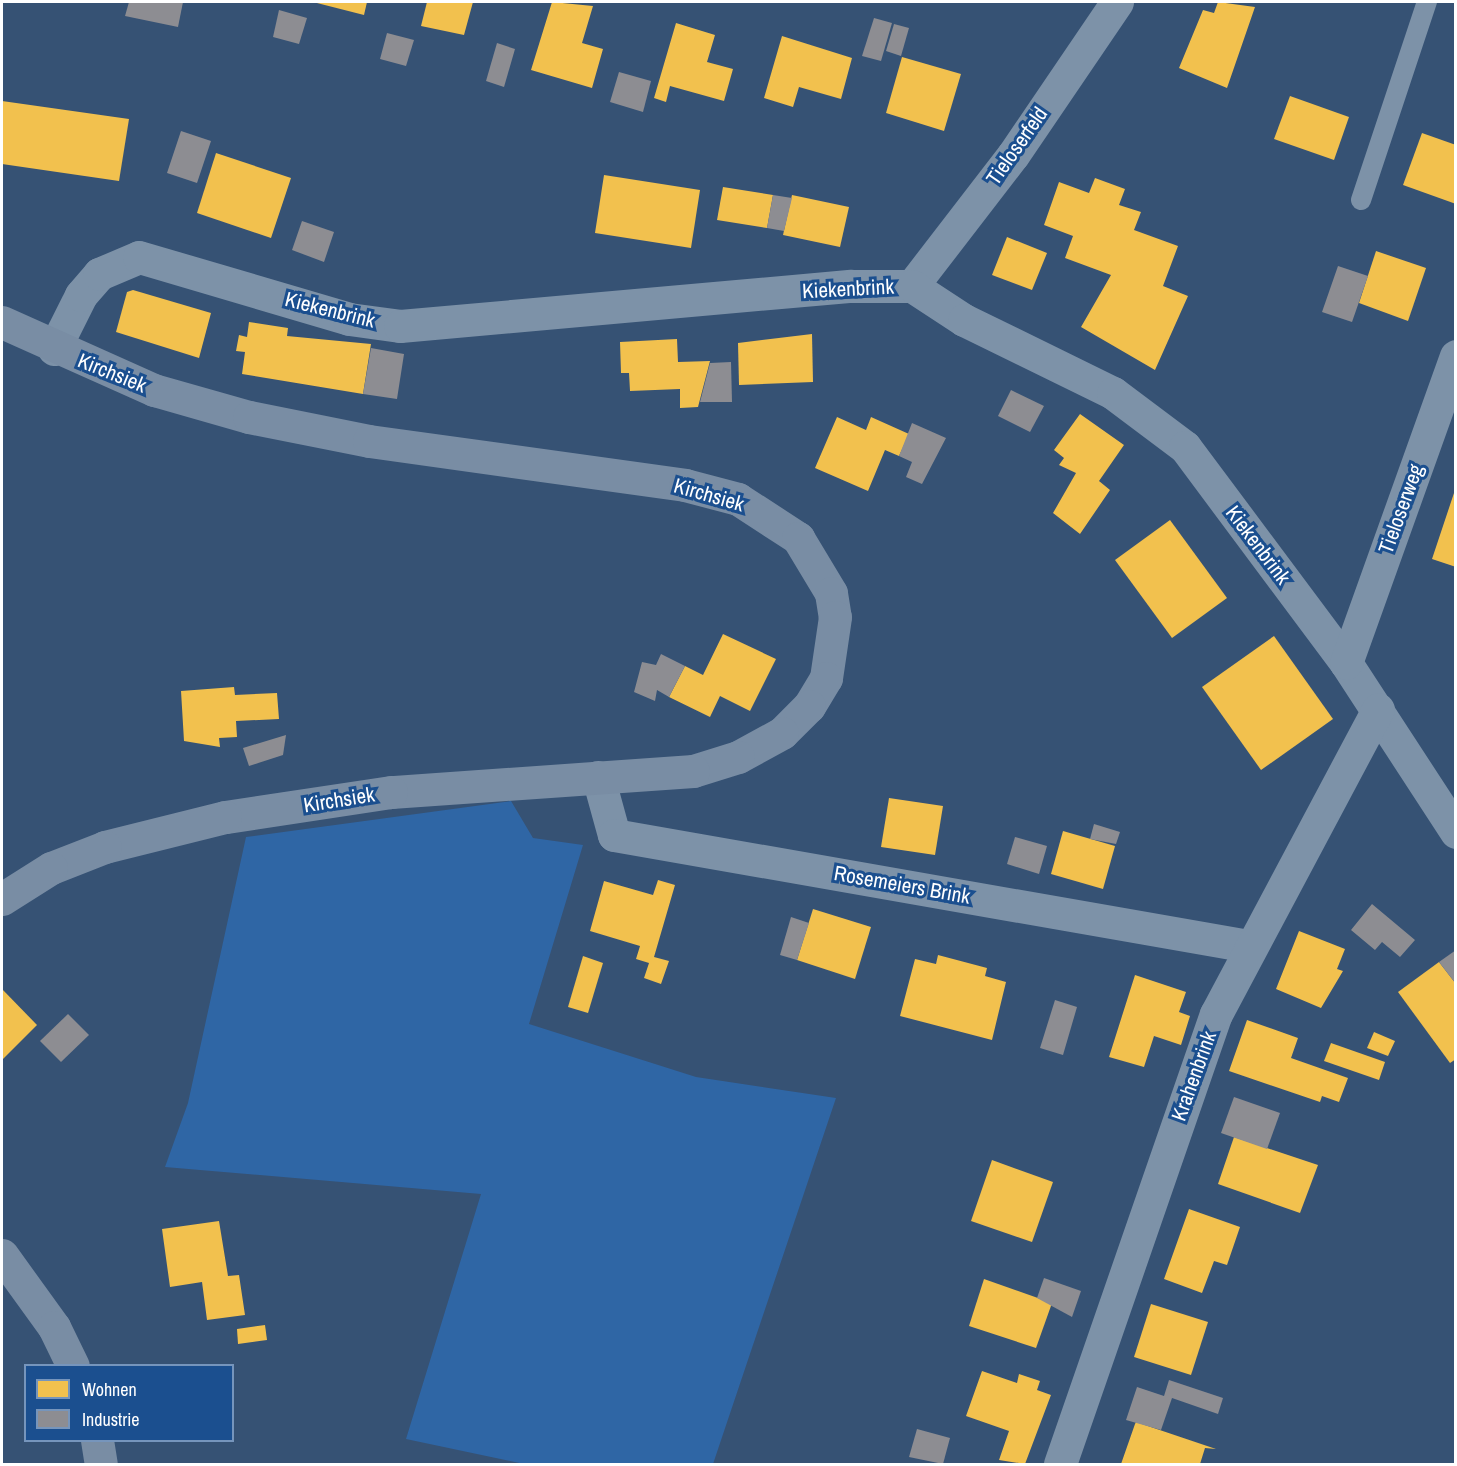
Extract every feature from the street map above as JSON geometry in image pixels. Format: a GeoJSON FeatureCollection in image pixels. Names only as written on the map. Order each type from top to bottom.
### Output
{"type":"FeatureCollection","features":[{"type":"Feature","properties":{"kind":"main road","name":"Kirchsiek"},"geometry":{"type":"LineString","coordinates":[[2,322],[54,349],[154,390],[249,417],[369,441],[695,488],[738,499],[798,538],[831,593],[835,617],[826,678],[809,706],[782,733],[738,757],[693,771],[391,792],[225,817],[105,847],[51,868],[2,899]]}},
{"type":"Feature","properties":{"kind":"main road"},"geometry":{"type":"LineString","coordinates":[[2,1255],[54,1327],[73,1364]]}},
{"type":"Feature","properties":{"kind":"main road"},"geometry":{"type":"LineString","coordinates":[[97,1442],[101,1464]]}},
{"type":"Feature","properties":{"kind":"street","name":"Tieloserfeld"},"geometry":{"type":"LineString","coordinates":[[912,286],[1013,154],[1115,2]]}},
{"type":"Feature","properties":{"kind":"street","name":"Kiekenbrink"},"geometry":{"type":"LineString","coordinates":[[54,349],[81,295],[99,273],[139,257],[349,319],[400,326],[851,286],[912,286],[964,320],[1113,393],[1185,447],[1346,663],[1378,709],[1455,832]]}},
{"type":"Feature","properties":{"kind":"street","name":"Tieloserweg"},"geometry":{"type":"LineString","coordinates":[[1346,663],[1455,356]]}},
{"type":"Feature","properties":{"kind":"street","name":"Krahenbrink"},"geometry":{"type":"LineString","coordinates":[[1060,1464],[1165,1154],[1248,946],[1378,709]]}},
{"type":"Feature","properties":{"kind":"street","name":"Rosemeiers Brink"},"geometry":{"type":"LineString","coordinates":[[598,777],[614,835],[1248,946]]}},
{"type":"Feature","properties":{"kind":"lane"},"geometry":{"type":"LineString","coordinates":[[1361,200],[1427,2]]}},
{"type":"Feature","properties":{"kind":"shaded area"},"geometry":{"type":"Polygon","coordinates":[[[511,801],[533,838],[583,845],[529,1024],[696,1077],[836,1098],[713,1464],[524,1464],[406,1439],[481,1194],[165,1167],[188,1103],[246,837],[511,801]]]}},
{"type":"Feature","properties":{"kind":"building: Wohnen"},"geometry":{"type":"Polygon","coordinates":[[[313,2],[367,2],[364,15],[313,2]]]}},
{"type":"Feature","properties":{"kind":"building: Wohnen"},"geometry":{"type":"Polygon","coordinates":[[[427,2],[473,2],[464,35],[421,26],[427,2]]]}},
{"type":"Feature","properties":{"kind":"building: Wohnen"},"geometry":{"type":"Polygon","coordinates":[[[552,2],[593,6],[582,43],[603,49],[592,88],[531,70],[552,2]]]}},
{"type":"Feature","properties":{"kind":"building: Wohnen"},"geometry":{"type":"Polygon","coordinates":[[[1218,2],[1255,7],[1227,88],[1179,68],[1203,10],[1214,13],[1218,2]]]}},
{"type":"Feature","properties":{"kind":"building: Wohnen"},"geometry":{"type":"Polygon","coordinates":[[[676,23],[715,35],[707,62],[733,69],[724,101],[670,86],[666,102],[654,98],[676,23]]]}},
{"type":"Feature","properties":{"kind":"building: Wohnen"},"geometry":{"type":"Polygon","coordinates":[[[782,36],[852,58],[841,99],[799,87],[793,107],[764,98],[782,36]]]}},
{"type":"Feature","properties":{"kind":"building: Wohnen"},"geometry":{"type":"Polygon","coordinates":[[[902,57],[961,74],[944,131],[886,113],[902,57]]]}},
{"type":"Feature","properties":{"kind":"building: Wohnen"},"geometry":{"type":"Polygon","coordinates":[[[1290,96],[1349,117],[1334,160],[1274,139],[1290,96]]]}},
{"type":"Feature","properties":{"kind":"building: Wohnen"},"geometry":{"type":"Polygon","coordinates":[[[2,101],[129,119],[119,181],[2,164],[2,101]]]}},
{"type":"Feature","properties":{"kind":"building: Wohnen"},"geometry":{"type":"Polygon","coordinates":[[[1422,133],[1456,145],[1456,204],[1403,185],[1422,133]]]}},
{"type":"Feature","properties":{"kind":"building: Wohnen"},"geometry":{"type":"Polygon","coordinates":[[[216,153],[291,178],[271,238],[197,213],[216,153]]]}},
{"type":"Feature","properties":{"kind":"building: Wohnen"},"geometry":{"type":"Polygon","coordinates":[[[604,175],[700,190],[691,248],[595,233],[604,175]]]}},
{"type":"Feature","properties":{"kind":"building: Wohnen"},"geometry":{"type":"Polygon","coordinates":[[[1095,178],[1125,189],[1119,205],[1141,212],[1134,230],[1178,246],[1163,286],[1188,296],[1155,370],[1081,327],[1111,275],[1065,258],[1073,236],[1044,225],[1059,182],[1089,193],[1095,178]]]}},
{"type":"Feature","properties":{"kind":"building: Wohnen"},"geometry":{"type":"Polygon","coordinates":[[[723,187],[773,195],[767,228],[717,220],[723,187]]]}},
{"type":"Feature","properties":{"kind":"building: Wohnen"},"geometry":{"type":"Polygon","coordinates":[[[792,195],[849,207],[840,247],[783,235],[792,195]]]}},
{"type":"Feature","properties":{"kind":"building: Wohnen"},"geometry":{"type":"Polygon","coordinates":[[[1007,237],[1047,253],[1032,290],[992,275],[1007,237]]]}},
{"type":"Feature","properties":{"kind":"building: Wohnen"},"geometry":{"type":"Polygon","coordinates":[[[1376,251],[1426,268],[1408,321],[1359,303],[1376,251]]]}},
{"type":"Feature","properties":{"kind":"building: Wohnen"},"geometry":{"type":"Polygon","coordinates":[[[133,290],[211,313],[199,358],[116,332],[127,292],[133,290]]]}},
{"type":"Feature","properties":{"kind":"building: Wohnen"},"geometry":{"type":"Polygon","coordinates":[[[249,322],[288,328],[287,336],[371,344],[363,394],[242,374],[245,352],[236,351],[239,335],[247,337],[249,322]]]}},
{"type":"Feature","properties":{"kind":"building: Wohnen"},"geometry":{"type":"Polygon","coordinates":[[[812,334],[813,382],[739,385],[738,343],[812,334]]]}},
{"type":"Feature","properties":{"kind":"building: Wohnen"},"geometry":{"type":"Polygon","coordinates":[[[677,339],[678,362],[710,361],[698,407],[680,408],[680,389],[630,391],[629,373],[621,373],[620,342],[677,339]]]}},
{"type":"Feature","properties":{"kind":"building: Wohnen"},"geometry":{"type":"Polygon","coordinates":[[[1080,414],[1124,445],[1099,481],[1110,490],[1080,534],[1053,513],[1076,473],[1059,465],[1064,458],[1054,450],[1080,414]]]}},
{"type":"Feature","properties":{"kind":"building: Wohnen"},"geometry":{"type":"Polygon","coordinates":[[[837,417],[866,430],[871,417],[909,434],[899,456],[885,450],[868,491],[815,468],[837,417]]]}},
{"type":"Feature","properties":{"kind":"building: Wohnen"},"geometry":{"type":"Polygon","coordinates":[[[1456,491],[1456,567],[1432,559],[1456,491]]]}},
{"type":"Feature","properties":{"kind":"building: Wohnen"},"geometry":{"type":"Polygon","coordinates":[[[1170,520],[1227,598],[1172,638],[1115,560],[1170,520]]]}},
{"type":"Feature","properties":{"kind":"building: Wohnen"},"geometry":{"type":"Polygon","coordinates":[[[723,634],[776,659],[750,711],[720,696],[710,717],[669,697],[685,666],[703,675],[723,634]]]}},
{"type":"Feature","properties":{"kind":"building: Wohnen"},"geometry":{"type":"Polygon","coordinates":[[[1274,636],[1333,719],[1261,770],[1202,687],[1274,636]]]}},
{"type":"Feature","properties":{"kind":"building: Wohnen"},"geometry":{"type":"Polygon","coordinates":[[[234,687],[235,695],[277,693],[279,719],[236,721],[237,737],[219,738],[220,747],[184,741],[181,691],[234,687]]]}},
{"type":"Feature","properties":{"kind":"building: Wohnen"},"geometry":{"type":"Polygon","coordinates":[[[889,798],[943,806],[935,855],[881,847],[889,798]]]}},
{"type":"Feature","properties":{"kind":"building: Wohnen"},"geometry":{"type":"Polygon","coordinates":[[[1063,831],[1115,846],[1103,889],[1051,874],[1063,831]]]}},
{"type":"Feature","properties":{"kind":"building: Wohnen"},"geometry":{"type":"Polygon","coordinates":[[[658,880],[675,885],[654,957],[669,961],[661,984],[644,978],[649,963],[636,959],[640,946],[590,931],[604,881],[653,895],[658,880]]]}},
{"type":"Feature","properties":{"kind":"building: Wohnen"},"geometry":{"type":"Polygon","coordinates":[[[813,909],[871,927],[855,979],[797,960],[813,909]]]}},
{"type":"Feature","properties":{"kind":"building: Wohnen"},"geometry":{"type":"Polygon","coordinates":[[[1299,931],[1345,949],[1337,969],[1343,971],[1321,1008],[1276,989],[1299,931]]]}},
{"type":"Feature","properties":{"kind":"building: Wohnen"},"geometry":{"type":"Polygon","coordinates":[[[938,955],[987,968],[985,976],[1006,982],[992,1040],[900,1016],[915,959],[936,964],[938,955]]]}},
{"type":"Feature","properties":{"kind":"building: Wohnen"},"geometry":{"type":"Polygon","coordinates":[[[583,956],[603,963],[588,1013],[568,1007],[583,956]]]}},
{"type":"Feature","properties":{"kind":"building: Wohnen"},"geometry":{"type":"Polygon","coordinates":[[[1439,962],[1456,984],[1456,1059],[1450,1063],[1398,992],[1439,962]]]}},
{"type":"Feature","properties":{"kind":"building: Wohnen"},"geometry":{"type":"Polygon","coordinates":[[[1135,975],[1186,992],[1179,1012],[1190,1016],[1181,1045],[1154,1036],[1144,1067],[1109,1057],[1135,975]]]}},
{"type":"Feature","properties":{"kind":"building: Wohnen"},"geometry":{"type":"Polygon","coordinates":[[[2,989],[37,1025],[2,1060],[2,989]]]}},
{"type":"Feature","properties":{"kind":"building: Wohnen"},"geometry":{"type":"Polygon","coordinates":[[[1247,1020],[1298,1038],[1291,1058],[1348,1078],[1339,1102],[1322,1096],[1320,1102],[1229,1071],[1247,1020]]]}},
{"type":"Feature","properties":{"kind":"building: Wohnen"},"geometry":{"type":"Polygon","coordinates":[[[1374,1032],[1395,1041],[1388,1056],[1367,1048],[1374,1032]]]}},
{"type":"Feature","properties":{"kind":"building: Wohnen"},"geometry":{"type":"Polygon","coordinates":[[[1331,1043],[1385,1062],[1379,1080],[1324,1061],[1331,1043]]]}},
{"type":"Feature","properties":{"kind":"building: Wohnen"},"geometry":{"type":"Polygon","coordinates":[[[1234,1137],[1318,1165],[1300,1213],[1218,1184],[1234,1137]]]}},
{"type":"Feature","properties":{"kind":"building: Wohnen"},"geometry":{"type":"Polygon","coordinates":[[[992,1160],[1053,1182],[1032,1242],[971,1221],[992,1160]]]}},
{"type":"Feature","properties":{"kind":"building: Wohnen"},"geometry":{"type":"Polygon","coordinates":[[[1189,1209],[1240,1227],[1227,1265],[1214,1261],[1202,1293],[1164,1279],[1189,1209]]]}},
{"type":"Feature","properties":{"kind":"building: Wohnen"},"geometry":{"type":"Polygon","coordinates":[[[219,1221],[228,1276],[239,1275],[245,1315],[207,1320],[202,1282],[170,1287],[162,1229],[219,1221]]]}},
{"type":"Feature","properties":{"kind":"building: Wohnen"},"geometry":{"type":"Polygon","coordinates":[[[984,1279],[1052,1303],[1036,1348],[969,1326],[984,1279]]]}},
{"type":"Feature","properties":{"kind":"building: Wohnen"},"geometry":{"type":"Polygon","coordinates":[[[1151,1304],[1208,1322],[1191,1375],[1134,1357],[1151,1304]]]}},
{"type":"Feature","properties":{"kind":"building: Wohnen"},"geometry":{"type":"Polygon","coordinates":[[[265,1325],[267,1340],[238,1344],[237,1329],[265,1325]]]}},
{"type":"Feature","properties":{"kind":"building: Wohnen"},"geometry":{"type":"Polygon","coordinates":[[[982,1371],[1017,1383],[1019,1374],[1040,1381],[1037,1390],[1051,1395],[1025,1464],[999,1460],[1009,1431],[966,1416],[982,1371]]]}},
{"type":"Feature","properties":{"kind":"building: Wohnen"},"geometry":{"type":"Polygon","coordinates":[[[1136,1422],[1216,1449],[1205,1448],[1200,1464],[1121,1464],[1136,1422]]]}},
{"type":"Feature","properties":{"kind":"building: Industrie"},"geometry":{"type":"Polygon","coordinates":[[[129,2],[183,2],[178,27],[125,16],[129,2]]]}},
{"type":"Feature","properties":{"kind":"building: Industrie"},"geometry":{"type":"Polygon","coordinates":[[[279,10],[307,18],[299,44],[273,37],[279,10]]]}},
{"type":"Feature","properties":{"kind":"building: Industrie"},"geometry":{"type":"Polygon","coordinates":[[[874,18],[892,23],[881,61],[862,56],[874,18]]]}},
{"type":"Feature","properties":{"kind":"building: Industrie"},"geometry":{"type":"Polygon","coordinates":[[[894,24],[909,28],[901,56],[886,51],[894,24]]]}},
{"type":"Feature","properties":{"kind":"building: Industrie"},"geometry":{"type":"Polygon","coordinates":[[[387,33],[414,40],[406,66],[380,59],[387,33]]]}},
{"type":"Feature","properties":{"kind":"building: Industrie"},"geometry":{"type":"Polygon","coordinates":[[[497,43],[515,49],[504,87],[486,81],[497,43]]]}},
{"type":"Feature","properties":{"kind":"building: Industrie"},"geometry":{"type":"Polygon","coordinates":[[[619,72],[651,81],[643,112],[610,102],[619,72]]]}},
{"type":"Feature","properties":{"kind":"building: Industrie"},"geometry":{"type":"Polygon","coordinates":[[[181,131],[211,141],[197,183],[167,173],[181,131]]]}},
{"type":"Feature","properties":{"kind":"building: Industrie"},"geometry":{"type":"Polygon","coordinates":[[[773,195],[792,198],[784,231],[767,228],[773,195]]]}},
{"type":"Feature","properties":{"kind":"building: Industrie"},"geometry":{"type":"Polygon","coordinates":[[[302,221],[334,232],[324,262],[292,250],[302,221]]]}},
{"type":"Feature","properties":{"kind":"building: Industrie"},"geometry":{"type":"Polygon","coordinates":[[[1338,266],[1368,276],[1352,322],[1322,312],[1338,266]]]}},
{"type":"Feature","properties":{"kind":"building: Industrie"},"geometry":{"type":"Polygon","coordinates":[[[371,348],[404,354],[397,399],[363,394],[371,348]]]}},
{"type":"Feature","properties":{"kind":"building: Industrie"},"geometry":{"type":"Polygon","coordinates":[[[731,362],[732,402],[700,402],[710,363],[731,362]]]}},
{"type":"Feature","properties":{"kind":"building: Industrie"},"geometry":{"type":"Polygon","coordinates":[[[1011,390],[1044,406],[1030,432],[998,416],[1011,390]]]}},
{"type":"Feature","properties":{"kind":"building: Industrie"},"geometry":{"type":"Polygon","coordinates":[[[912,423],[946,438],[922,484],[906,477],[912,462],[899,456],[912,423]]]}},
{"type":"Feature","properties":{"kind":"building: Industrie"},"geometry":{"type":"Polygon","coordinates":[[[661,654],[685,666],[669,697],[657,690],[655,701],[634,692],[642,662],[656,665],[661,654]]]}},
{"type":"Feature","properties":{"kind":"building: Industrie"},"geometry":{"type":"Polygon","coordinates":[[[286,735],[283,755],[249,766],[243,748],[286,735]]]}},
{"type":"Feature","properties":{"kind":"building: Industrie"},"geometry":{"type":"Polygon","coordinates":[[[1094,824],[1120,832],[1116,844],[1090,839],[1094,824]]]}},
{"type":"Feature","properties":{"kind":"building: Industrie"},"geometry":{"type":"Polygon","coordinates":[[[1015,837],[1047,846],[1039,874],[1007,864],[1015,837]]]}},
{"type":"Feature","properties":{"kind":"building: Industrie"},"geometry":{"type":"Polygon","coordinates":[[[1372,904],[1415,940],[1400,957],[1382,942],[1375,950],[1351,930],[1372,904]]]}},
{"type":"Feature","properties":{"kind":"building: Industrie"},"geometry":{"type":"Polygon","coordinates":[[[791,917],[809,923],[797,960],[780,955],[791,917]]]}},
{"type":"Feature","properties":{"kind":"building: Industrie"},"geometry":{"type":"Polygon","coordinates":[[[1456,950],[1456,984],[1439,962],[1456,950]]]}},
{"type":"Feature","properties":{"kind":"building: Industrie"},"geometry":{"type":"Polygon","coordinates":[[[1055,1000],[1077,1007],[1063,1055],[1040,1048],[1055,1000]]]}},
{"type":"Feature","properties":{"kind":"building: Industrie"},"geometry":{"type":"Polygon","coordinates":[[[68,1014],[89,1035],[61,1062],[40,1041],[68,1014]]]}},
{"type":"Feature","properties":{"kind":"building: Industrie"},"geometry":{"type":"Polygon","coordinates":[[[1234,1097],[1280,1113],[1267,1149],[1221,1133],[1234,1097]]]}},
{"type":"Feature","properties":{"kind":"building: Industrie"},"geometry":{"type":"Polygon","coordinates":[[[1044,1278],[1081,1291],[1072,1317],[1037,1298],[1044,1278]]]}},
{"type":"Feature","properties":{"kind":"building: Industrie"},"geometry":{"type":"Polygon","coordinates":[[[1169,1380],[1223,1398],[1218,1414],[1172,1398],[1161,1430],[1126,1420],[1137,1387],[1164,1396],[1169,1380]]]}},
{"type":"Feature","properties":{"kind":"building: Industrie"},"geometry":{"type":"Polygon","coordinates":[[[917,1429],[950,1438],[943,1464],[909,1457],[917,1429]]]}}]}
